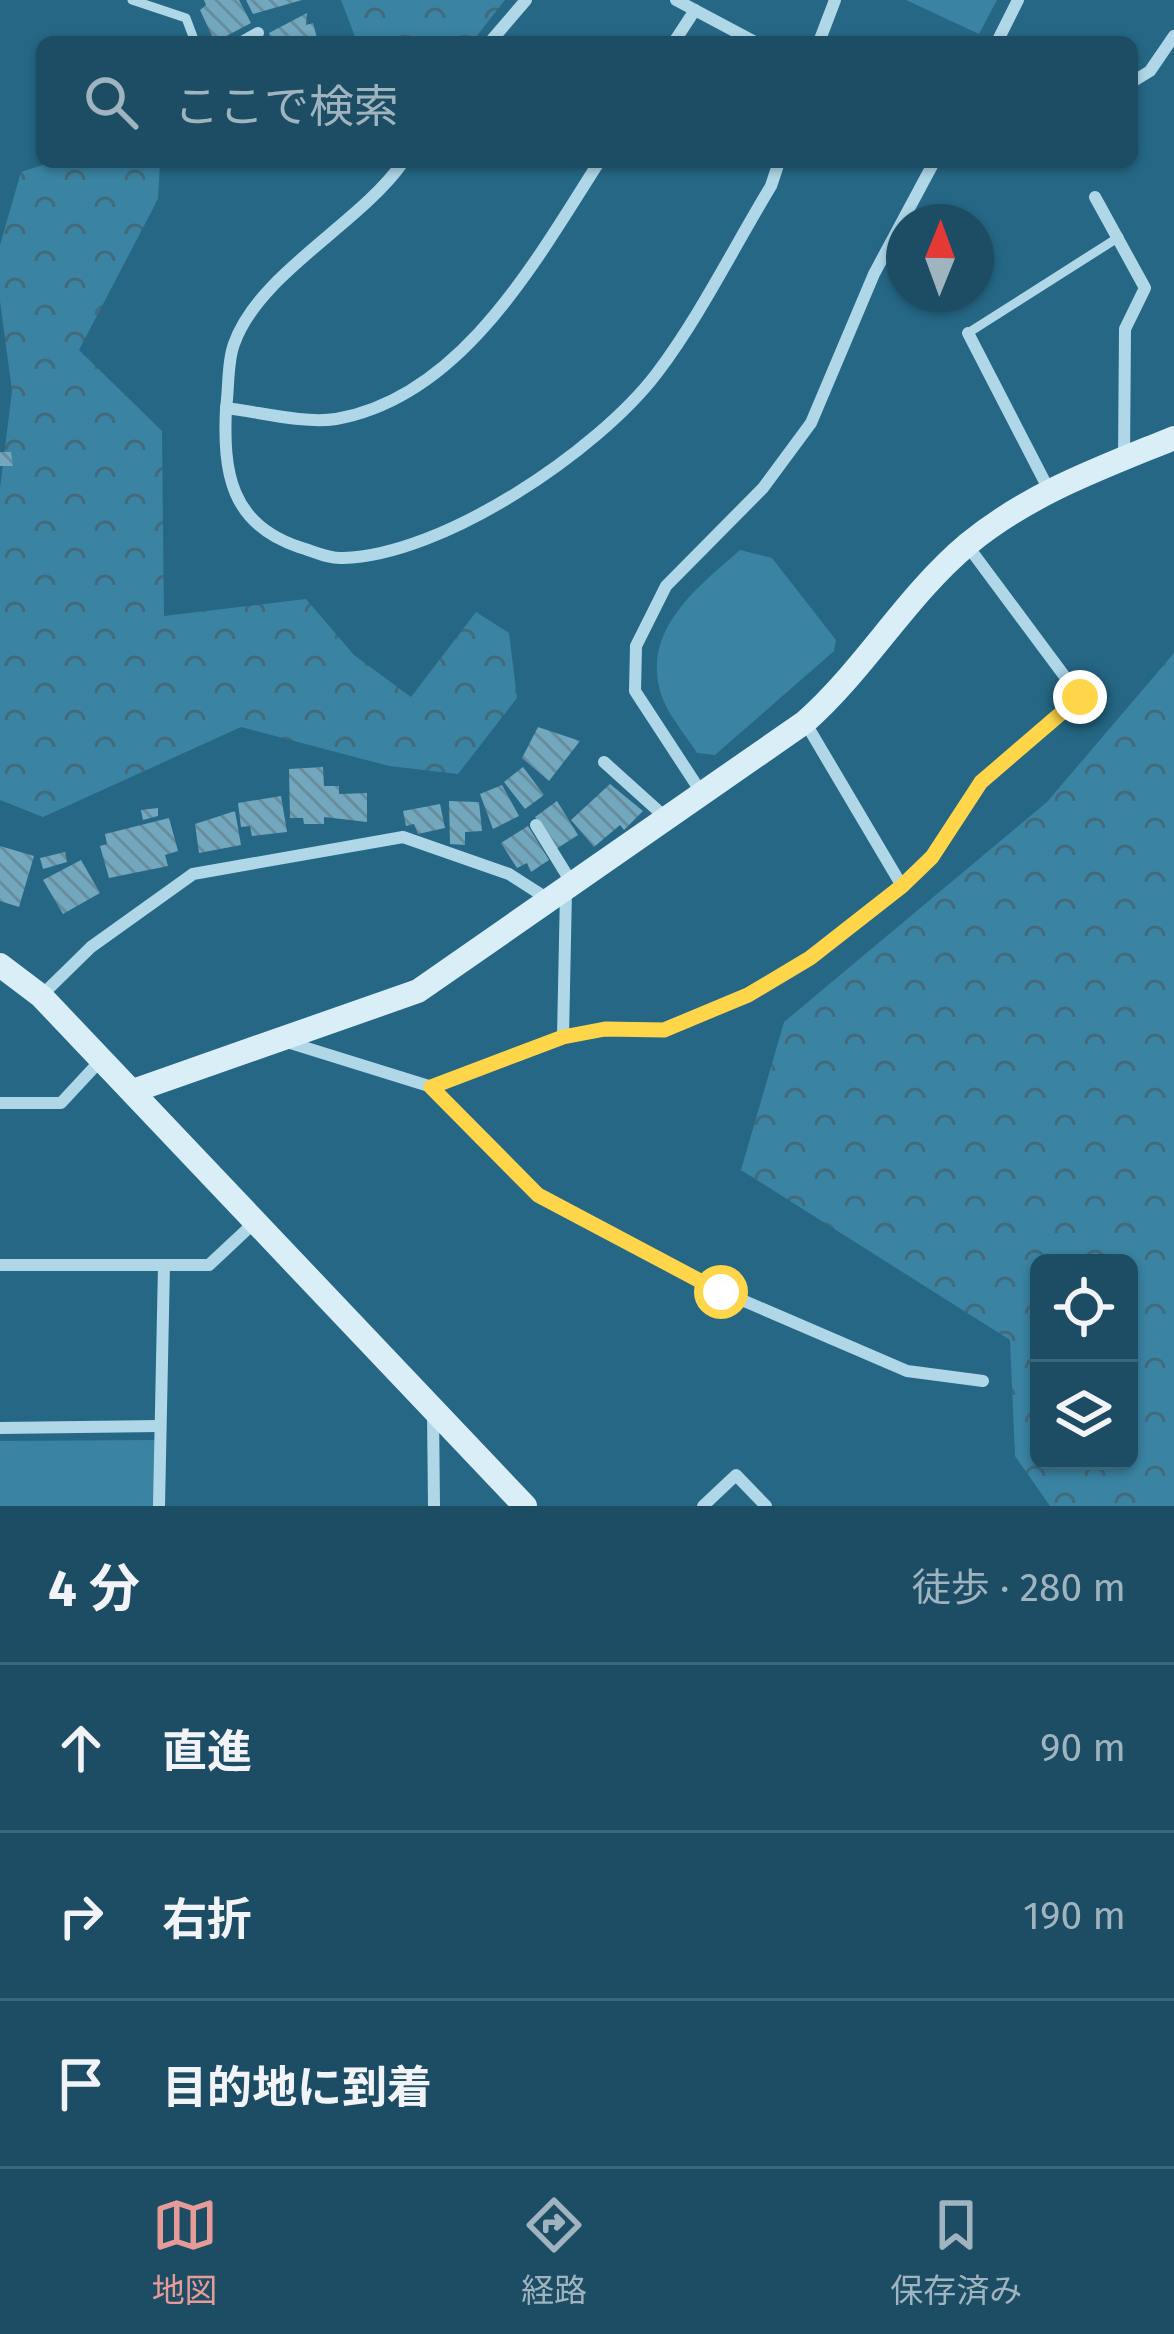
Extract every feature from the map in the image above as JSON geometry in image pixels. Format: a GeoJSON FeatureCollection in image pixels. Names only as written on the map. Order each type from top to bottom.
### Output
{"type":"FeatureCollection","features":[{"type":"Feature","properties":{"kind":"street"},"geometry":{"type":"LineString","coordinates":[[495,36],[526,0]]}},
{"type":"Feature","properties":{"kind":"street"},"geometry":{"type":"LineString","coordinates":[[676,0],[744,36]]}},
{"type":"Feature","properties":{"kind":"street"},"geometry":{"type":"LineString","coordinates":[[822,36],[835,0]]}},
{"type":"Feature","properties":{"kind":"street"},"geometry":{"type":"LineString","coordinates":[[1000,36],[1018,0]]}},
{"type":"Feature","properties":{"kind":"street"},"geometry":{"type":"LineString","coordinates":[[678,36],[695,10]]}},
{"type":"Feature","properties":{"kind":"street"},"geometry":{"type":"LineString","coordinates":[[253,36],[258,33]]}},
{"type":"Feature","properties":{"kind":"street"},"geometry":{"type":"LineString","coordinates":[[1138,78],[1150,71],[1174,36]]}},
{"type":"Feature","properties":{"kind":"street"},"geometry":{"type":"LineString","coordinates":[[399,168],[379,196],[272,288],[234,344],[224,465],[244,509],[278,540],[337,559],[393,553],[452,531],[562,462],[656,375],[771,186],[777,168]]}},
{"type":"Feature","properties":{"kind":"street"},"geometry":{"type":"LineString","coordinates":[[226,409],[333,419],[403,398],[509,304],[594,168]]}},
{"type":"Feature","properties":{"kind":"street"},"geometry":{"type":"LineString","coordinates":[[701,792],[635,691],[636,646],[666,586],[763,488],[811,423],[874,274],[931,168]]}},
{"type":"Feature","properties":{"kind":"street"},"geometry":{"type":"LineString","coordinates":[[1095,197],[1144,288],[1126,329],[1124,459]]}},
{"type":"Feature","properties":{"kind":"street"},"geometry":{"type":"LineString","coordinates":[[968,333],[1048,488]]}},
{"type":"Feature","properties":{"kind":"street"},"geometry":{"type":"LineString","coordinates":[[133,1091],[418,991],[805,722],[839,692],[968,545],[1048,488],[1174,438]]}},
{"type":"Feature","properties":{"kind":"street"},"geometry":{"type":"LineString","coordinates":[[431,1087],[563,1037],[605,1029],[664,1030],[748,995],[810,958],[932,857],[981,782],[1080,697],[968,545]]}},
{"type":"Feature","properties":{"kind":"street"},"geometry":{"type":"LineString","coordinates":[[805,722],[902,886]]}},
{"type":"Feature","properties":{"kind":"street"},"geometry":{"type":"LineString","coordinates":[[604,762],[665,817]]}},
{"type":"Feature","properties":{"kind":"street"},"geometry":{"type":"LineString","coordinates":[[536,825],[562,892],[563,1037]]}},
{"type":"Feature","properties":{"kind":"street"},"geometry":{"type":"LineString","coordinates":[[41,996],[91,946],[193,874],[403,837],[562,892]]}},
{"type":"Feature","properties":{"kind":"street"},"geometry":{"type":"LineString","coordinates":[[0,965],[41,996],[525,1506]]}},
{"type":"Feature","properties":{"kind":"street"},"geometry":{"type":"LineString","coordinates":[[283,1040],[431,1087],[538,1195],[721,1292],[907,1371],[983,1382]]}},
{"type":"Feature","properties":{"kind":"street"},"geometry":{"type":"LineString","coordinates":[[0,1103],[62,1103],[100,1061]]}},
{"type":"Feature","properties":{"kind":"street"},"geometry":{"type":"LineString","coordinates":[[0,1265],[209,1265],[254,1223]]}},
{"type":"Feature","properties":{"kind":"street"},"geometry":{"type":"LineString","coordinates":[[159,1506],[164,1265]]}},
{"type":"Feature","properties":{"kind":"street"},"geometry":{"type":"LineString","coordinates":[[434,1411],[434,1506]]}},
{"type":"Feature","properties":{"kind":"street"},"geometry":{"type":"LineString","coordinates":[[0,1428],[160,1426]]}},
{"type":"Feature","properties":{"kind":"street"},"geometry":{"type":"LineString","coordinates":[[703,1506],[736,1475],[766,1506]]}},
{"type":"Feature","properties":{"kind":"lane"},"geometry":{"type":"LineString","coordinates":[[132,0],[186,18],[193,36]]}},
{"type":"Feature","properties":{"kind":"lane"},"geometry":{"type":"LineString","coordinates":[[968,333],[1119,237]]}},
{"type":"Feature","properties":{"kind":"green space"},"geometry":{"type":"Polygon","coordinates":[[[341,0],[505,0],[477,36],[355,36],[341,0]]]}},
{"type":"Feature","properties":{"kind":"green space"},"geometry":{"type":"Polygon","coordinates":[[[906,0],[997,0],[979,34],[906,0]]]}},
{"type":"Feature","properties":{"kind":"green space"},"geometry":{"type":"Polygon","coordinates":[[[36,167],[160,168],[158,199],[79,350],[162,431],[164,616],[306,599],[354,655],[411,697],[476,612],[509,633],[517,698],[458,774],[389,766],[241,727],[43,817],[0,800],[0,488],[12,391],[0,301],[0,245],[21,172],[36,167]]]}},
{"type":"Feature","properties":{"kind":"green space"},"geometry":{"type":"Polygon","coordinates":[[[740,550],[772,558],[836,640],[834,651],[715,755],[697,753],[662,697],[658,652],[676,613],[740,550]]]}},
{"type":"Feature","properties":{"kind":"green space"},"geometry":{"type":"Polygon","coordinates":[[[1174,653],[1174,1506],[1050,1506],[1015,1456],[1010,1340],[741,1170],[784,1022],[1047,802],[1174,653]]]}},
{"type":"Feature","properties":{"kind":"green space"},"geometry":{"type":"Polygon","coordinates":[[[155,1440],[155,1506],[0,1506],[0,1441],[155,1440]]]}},
{"type":"Feature","properties":{"kind":"building"},"geometry":{"type":"Polygon","coordinates":[[[204,0],[239,0],[251,23],[226,36],[212,36],[200,10],[206,5],[204,0]]]}},
{"type":"Feature","properties":{"kind":"building"},"geometry":{"type":"Polygon","coordinates":[[[246,0],[302,0],[253,14],[246,0]]]}},
{"type":"Feature","properties":{"kind":"building"},"geometry":{"type":"Polygon","coordinates":[[[307,13],[306,25],[313,23],[316,36],[270,36],[307,13]]]}},
{"type":"Feature","properties":{"kind":"building"},"geometry":{"type":"Polygon","coordinates":[[[0,452],[11,452],[13,466],[0,466],[0,452]]]}},
{"type":"Feature","properties":{"kind":"building"},"geometry":{"type":"Polygon","coordinates":[[[538,727],[580,741],[549,781],[522,758],[538,727]]]}},
{"type":"Feature","properties":{"kind":"building"},"geometry":{"type":"Polygon","coordinates":[[[323,767],[324,786],[339,786],[339,794],[367,793],[367,822],[324,817],[324,824],[304,824],[303,818],[290,818],[289,769],[323,767]]]}},
{"type":"Feature","properties":{"kind":"building"},"geometry":{"type":"Polygon","coordinates":[[[523,767],[544,795],[525,809],[504,782],[523,767]]]}},
{"type":"Feature","properties":{"kind":"building"},"geometry":{"type":"Polygon","coordinates":[[[610,784],[643,811],[624,830],[620,825],[594,847],[571,820],[610,784]]]}},
{"type":"Feature","properties":{"kind":"building"},"geometry":{"type":"Polygon","coordinates":[[[502,785],[519,816],[493,829],[480,794],[502,785]]]}},
{"type":"Feature","properties":{"kind":"building"},"geometry":{"type":"Polygon","coordinates":[[[281,796],[287,832],[252,836],[250,826],[241,827],[238,803],[281,796]]]}},
{"type":"Feature","properties":{"kind":"building"},"geometry":{"type":"Polygon","coordinates":[[[449,801],[479,802],[482,831],[465,832],[465,845],[450,844],[449,801]]]}},
{"type":"Feature","properties":{"kind":"building"},"geometry":{"type":"Polygon","coordinates":[[[557,801],[578,835],[556,849],[535,817],[557,801]]]}},
{"type":"Feature","properties":{"kind":"building"},"geometry":{"type":"Polygon","coordinates":[[[440,804],[445,828],[418,834],[414,824],[406,826],[403,811],[440,804]]]}},
{"type":"Feature","properties":{"kind":"building"},"geometry":{"type":"Polygon","coordinates":[[[158,808],[158,816],[143,820],[141,810],[158,808]]]}},
{"type":"Feature","properties":{"kind":"building"},"geometry":{"type":"Polygon","coordinates":[[[235,811],[241,845],[199,853],[195,824],[235,811]]]}},
{"type":"Feature","properties":{"kind":"building"},"geometry":{"type":"Polygon","coordinates":[[[169,818],[178,851],[165,855],[168,866],[109,878],[100,846],[107,844],[105,834],[169,818]]]}},
{"type":"Feature","properties":{"kind":"building"},"geometry":{"type":"Polygon","coordinates":[[[528,826],[549,860],[531,872],[527,863],[517,868],[501,843],[528,826]]]}},
{"type":"Feature","properties":{"kind":"building"},"geometry":{"type":"Polygon","coordinates":[[[0,846],[34,856],[19,907],[0,901],[0,846]]]}},
{"type":"Feature","properties":{"kind":"building"},"geometry":{"type":"Polygon","coordinates":[[[65,852],[67,862],[43,869],[40,858],[65,852]]]}},
{"type":"Feature","properties":{"kind":"building"},"geometry":{"type":"Polygon","coordinates":[[[81,860],[100,893],[63,914],[43,880],[81,860]]]}},
{"type":"Feature","properties":{"kind":"route"},"geometry":{"type":"LineString","coordinates":[[721,1292],[538,1195],[431,1087],[563,1037],[605,1029],[664,1030],[748,995],[810,958],[902,886],[932,857],[981,782],[1080,697]]}}]}
